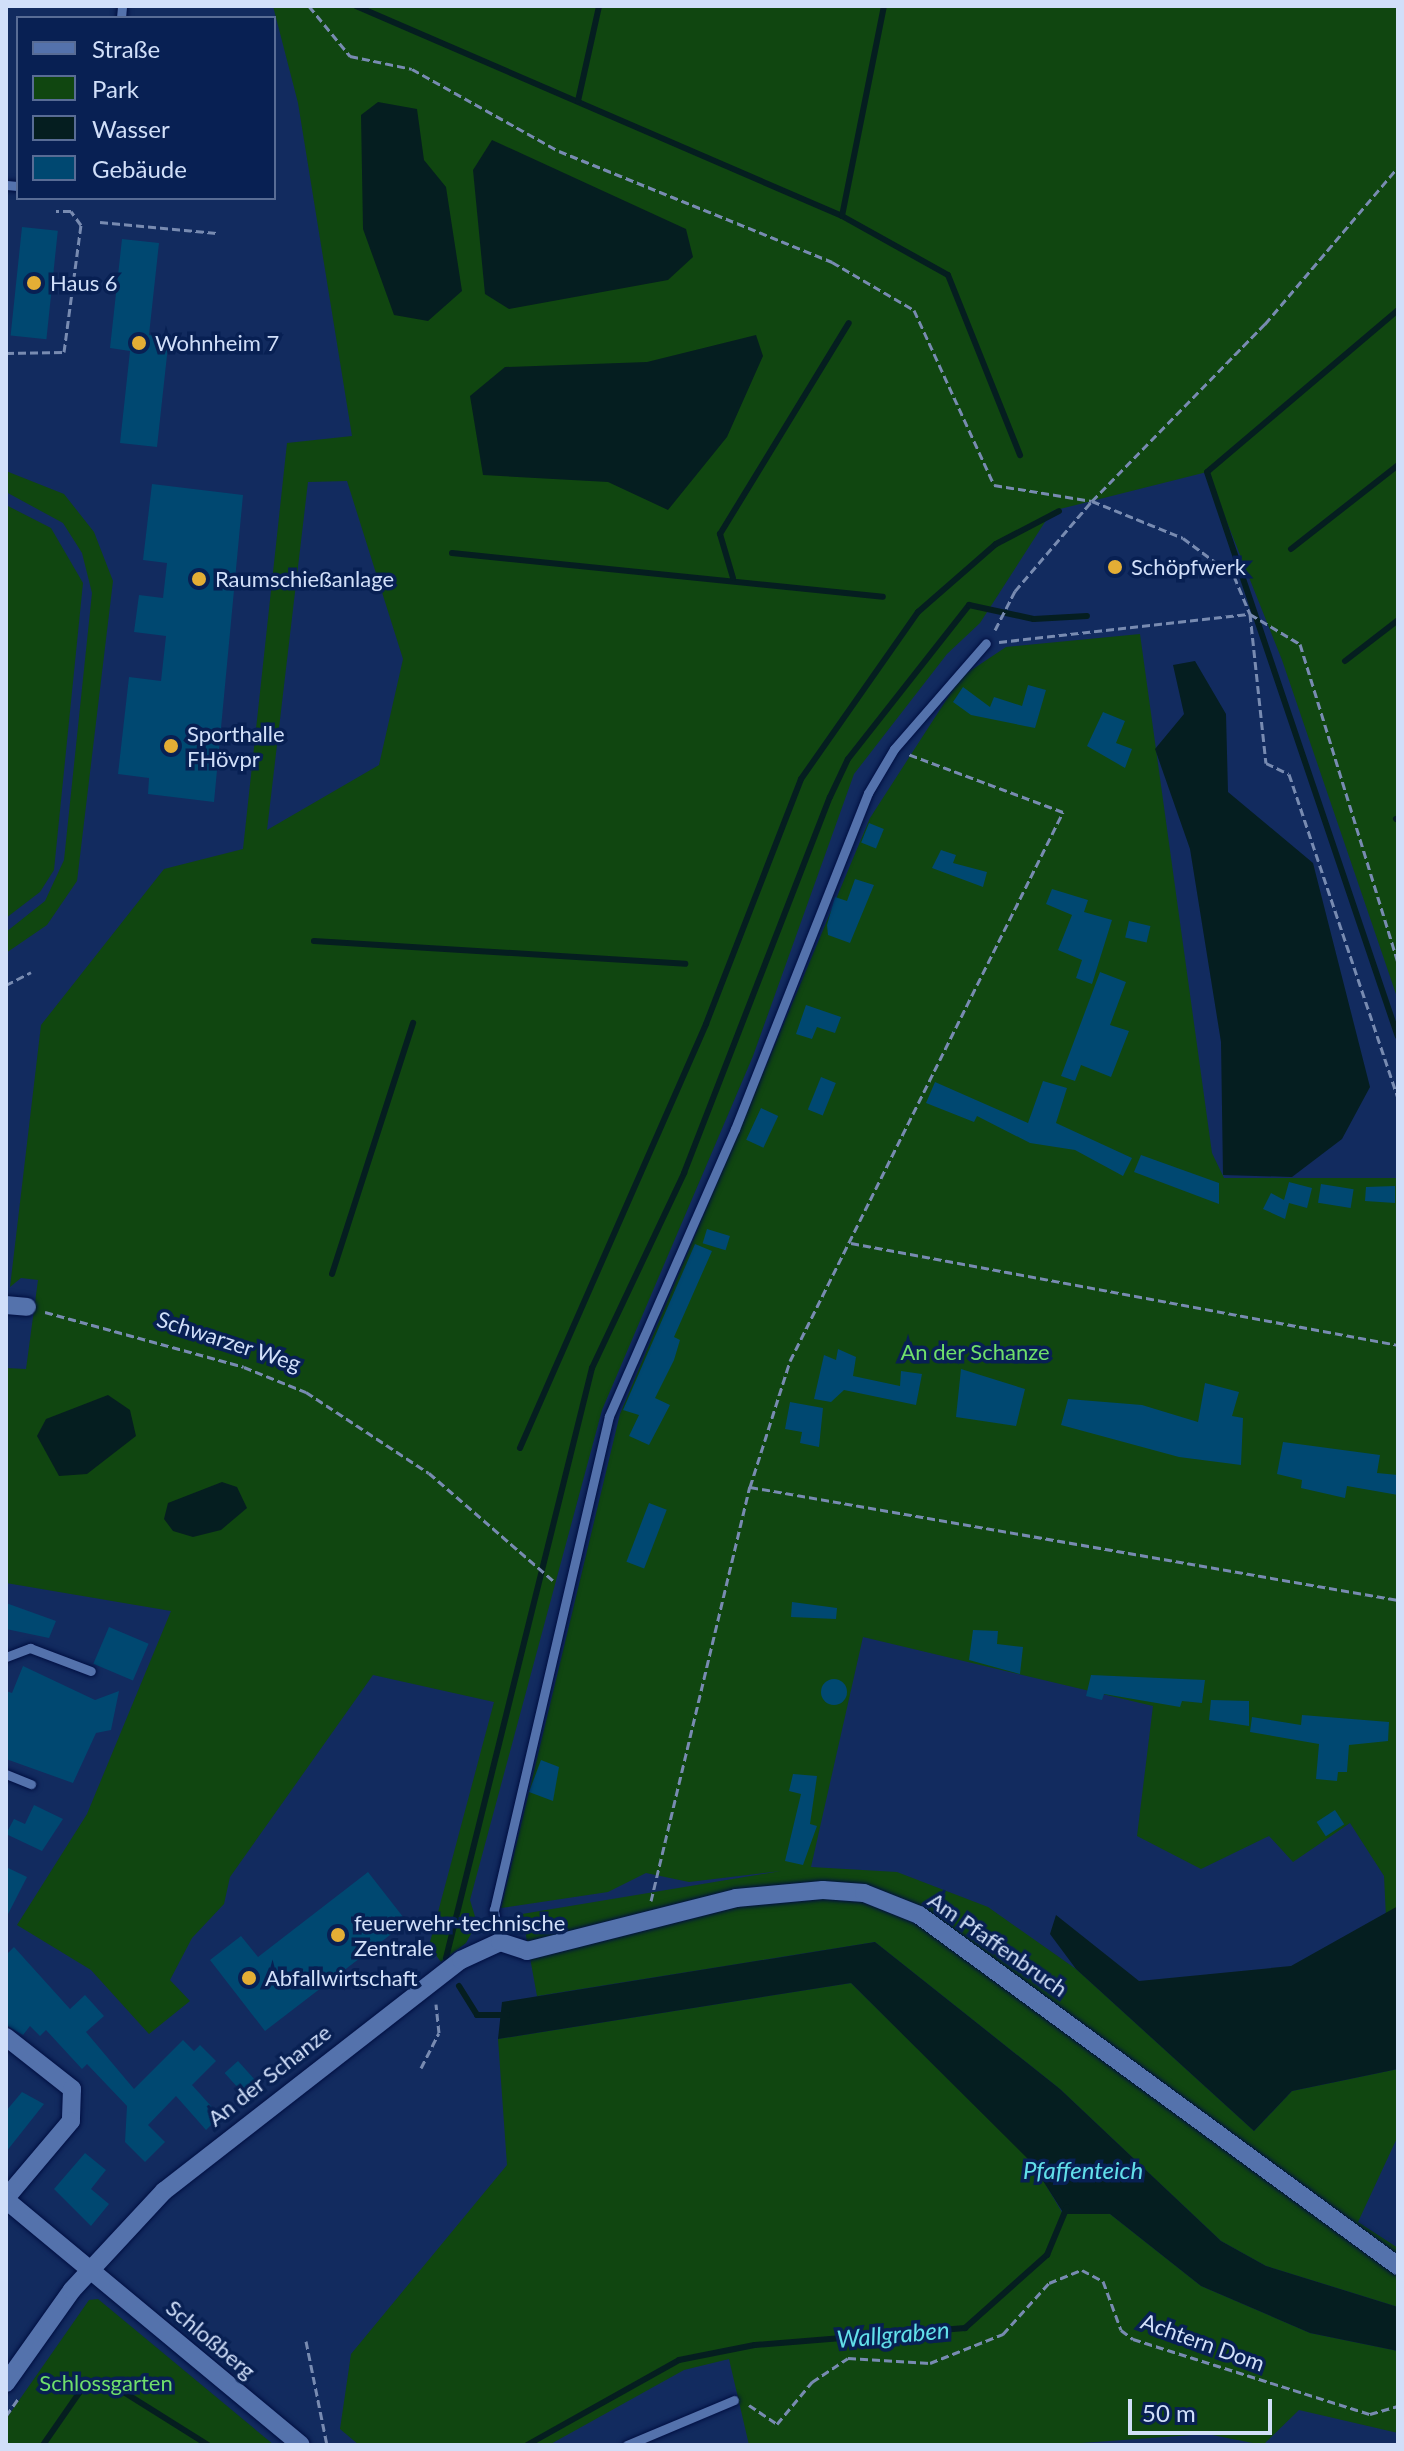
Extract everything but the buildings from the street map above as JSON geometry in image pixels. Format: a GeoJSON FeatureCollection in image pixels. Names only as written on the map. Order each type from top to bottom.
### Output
{"type":"FeatureCollection","features":[{"type":"Feature","properties":{"kind":"street"},"geometry":{"type":"LineString","coordinates":[[6,1305],[27,1307]]}},
{"type":"Feature","properties":{"kind":"street","name":"Am Pfaffenbruch"},"geometry":{"type":"LineString","coordinates":[[500,1942],[527,1951],[645,1924],[736,1898],[823,1890],[864,1893],[919,1915],[1342,2232],[1398,2266]]}},
{"type":"Feature","properties":{"kind":"street","name":"An der Schanze"},"geometry":{"type":"LineString","coordinates":[[6,2383],[89,2270],[164,2191],[256,2113],[461,1960],[500,1942]]}},
{"type":"Feature","properties":{"kind":"street"},"geometry":{"type":"LineString","coordinates":[[6,2037],[72,2089],[71,2121],[6,2199]]}},
{"type":"Feature","properties":{"kind":"street","name":"Schloßberg"},"geometry":{"type":"LineString","coordinates":[[6,2199],[301,2445]]}},
{"type":"Feature","properties":{"kind":"lane"},"geometry":{"type":"LineString","coordinates":[[500,1942],[494,1910],[563,1591],[609,1416],[735,1129],[868,793],[894,749],[986,643]]}},
{"type":"Feature","properties":{"kind":"lane"},"geometry":{"type":"LineString","coordinates":[[6,1657],[30,1648],[91,1671]]}},
{"type":"Feature","properties":{"kind":"lane"},"geometry":{"type":"LineString","coordinates":[[6,1774],[31,1784]]}},
{"type":"Feature","properties":{"kind":"lane"},"geometry":{"type":"LineString","coordinates":[[627,2445],[734,2400]]}},
{"type":"Feature","properties":{"kind":"path"},"geometry":{"type":"LineString","coordinates":[[309,6],[350,56],[412,69],[559,151],[832,262],[914,310],[994,485],[1092,501],[1183,538],[1234,576],[1250,614],[1266,763],[1289,774],[1398,1097]]}},
{"type":"Feature","properties":{"kind":"path"},"geometry":{"type":"LineString","coordinates":[[995,629],[1015,591],[1092,501],[1265,324],[1398,167]]}},
{"type":"Feature","properties":{"kind":"path"},"geometry":{"type":"LineString","coordinates":[[6,353],[64,352],[81,225],[71,211],[56,211]]}},
{"type":"Feature","properties":{"kind":"path"},"geometry":{"type":"LineString","coordinates":[[100,222],[216,233]]}},
{"type":"Feature","properties":{"kind":"path"},"geometry":{"type":"LineString","coordinates":[[986,643],[1250,614],[1300,644],[1398,962]]}},
{"type":"Feature","properties":{"kind":"path"},"geometry":{"type":"LineString","coordinates":[[645,1924],[750,1487],[790,1361],[1063,812],[894,749]]}},
{"type":"Feature","properties":{"kind":"path"},"geometry":{"type":"LineString","coordinates":[[6,985],[31,972]]}},
{"type":"Feature","properties":{"kind":"path"},"geometry":{"type":"LineString","coordinates":[[851,1243],[1398,1345]]}},
{"type":"Feature","properties":{"kind":"path","name":"Schwarzer Weg"},"geometry":{"type":"LineString","coordinates":[[27,1307],[244,1367],[306,1392],[416,1464],[531,1557],[563,1591]]}},
{"type":"Feature","properties":{"kind":"path"},"geometry":{"type":"LineString","coordinates":[[750,1487],[1398,1600]]}},
{"type":"Feature","properties":{"kind":"path"},"geometry":{"type":"LineString","coordinates":[[421,2068],[439,2033],[436,2000]]}},
{"type":"Feature","properties":{"kind":"path","name":"Achtern Dom"},"geometry":{"type":"LineString","coordinates":[[734,2400],[777,2424],[830,2365],[870,2356],[930,2363],[1003,2334],[1049,2283],[1082,2270],[1103,2281],[1121,2330],[1133,2339],[1370,2414],[1398,2406]]}},
{"type":"Feature","properties":{"kind":"path"},"geometry":{"type":"LineString","coordinates":[[306,2341],[327,2445]]}},
{"type":"Feature","properties":{"kind":"path"},"geometry":{"type":"LineString","coordinates":[[117,2445],[128,2445]]}},
{"type":"Feature","properties":{"kind":"green space"},"geometry":{"type":"Polygon","coordinates":[[[273,6],[1398,6],[1398,1000],[1282,660],[1207,472],[1052,511],[980,623],[947,654],[854,774],[753,1056],[602,1410],[470,1900],[477,1923],[466,1943],[441,1962],[429,1946],[494,1702],[373,1675],[230,1877],[224,1904],[192,1938],[170,1980],[190,2001],[149,2034],[91,1970],[17,1925],[87,1814],[171,1611],[6,1583],[6,1368],[26,1369],[38,1280],[21,1278],[10,1287],[41,1025],[164,869],[243,849],[287,443],[352,436],[298,103],[273,6]],[[347,481],[308,482],[267,830],[379,765],[403,659],[347,481]]]}},
{"type":"Feature","properties":{"kind":"green space"},"geometry":{"type":"Polygon","coordinates":[[[6,471],[64,494],[94,532],[113,581],[77,881],[47,925],[6,953],[6,932],[45,901],[64,860],[92,593],[82,553],[63,523],[6,492],[6,471]]]}},
{"type":"Feature","properties":{"kind":"green space"},"geometry":{"type":"Polygon","coordinates":[[[6,505],[51,528],[83,583],[54,870],[40,892],[6,918],[6,505]]]}},
{"type":"Feature","properties":{"kind":"green space","name":"An der Schanze"},"geometry":{"type":"Polygon","coordinates":[[[1140,634],[1212,1153],[1224,1178],[1398,1178],[1398,1906],[1386,1917],[1384,1876],[1350,1823],[1293,1862],[1269,1836],[1201,1869],[1137,1836],[1153,1706],[863,1637],[811,1867],[897,1872],[988,1907],[1076,1969],[1254,2131],[1292,2091],[1398,2069],[1398,2136],[1358,2222],[1398,2248],[1398,2307],[1266,2266],[1221,2241],[1060,2089],[875,1942],[537,1996],[522,1914],[781,1871],[689,1882],[646,1873],[608,1892],[501,1908],[620,1414],[870,818],[961,677],[1006,647],[1140,634]]]}},
{"type":"Feature","properties":{"kind":"green space"},"geometry":{"type":"Polygon","coordinates":[[[851,1983],[1032,2162],[1063,2214],[1110,2214],[1201,2286],[1310,2333],[1398,2351],[1398,2433],[1299,2410],[1263,2445],[1207,2434],[1053,2445],[749,2445],[729,2359],[684,2370],[549,2445],[359,2445],[340,2429],[351,2354],[507,2165],[498,2039],[851,1983]]]}},
{"type":"Feature","properties":{"kind":"green space","name":"Schlossgarten"},"geometry":{"type":"Polygon","coordinates":[[[98,2299],[274,2445],[6,2445],[6,2419],[89,2300],[98,2299]]]}},
{"type":"Feature","properties":{"kind":"water"},"geometry":{"type":"Polygon","coordinates":[[[378,102],[417,109],[424,160],[446,187],[462,291],[428,321],[394,315],[363,229],[361,115],[378,102]]]}},
{"type":"Feature","properties":{"kind":"water"},"geometry":{"type":"Polygon","coordinates":[[[492,140],[686,229],[693,257],[668,280],[509,309],[485,294],[473,170],[492,140]]]}},
{"type":"Feature","properties":{"kind":"water"},"geometry":{"type":"Polygon","coordinates":[[[756,335],[763,356],[727,437],[668,510],[608,482],[483,475],[470,396],[505,367],[647,362],[756,335]]]}},
{"type":"Feature","properties":{"kind":"water"},"geometry":{"type":"Polygon","coordinates":[[[1195,661],[1226,714],[1228,792],[1313,863],[1370,1087],[1342,1139],[1292,1177],[1223,1175],[1221,1042],[1190,849],[1155,749],[1184,714],[1173,665],[1195,661]]]}},
{"type":"Feature","properties":{"kind":"water"},"geometry":{"type":"Polygon","coordinates":[[[108,1395],[130,1410],[136,1436],[87,1474],[59,1476],[37,1436],[46,1419],[108,1395]]]}},
{"type":"Feature","properties":{"kind":"water"},"geometry":{"type":"Polygon","coordinates":[[[222,1482],[237,1487],[247,1508],[221,1530],[193,1537],[173,1531],[164,1519],[168,1503],[222,1482]]]}},
{"type":"Feature","properties":{"kind":"water"},"geometry":{"type":"Polygon","coordinates":[[[1398,1906],[1398,2069],[1292,2091],[1254,2131],[1076,1969],[1050,1934],[1056,1915],[1139,1981],[1291,1966],[1398,1906]]]}},
{"type":"Feature","properties":{"kind":"water","name":"Pfaffenteich"},"geometry":{"type":"Polygon","coordinates":[[[875,1942],[1060,2089],[1221,2241],[1266,2266],[1398,2307],[1398,2351],[1310,2333],[1201,2286],[1110,2214],[1064,2214],[1031,2162],[851,1983],[498,2039],[502,2002],[875,1942]]]}},
{"type":"Feature","properties":{"kind":"waterway"},"geometry":{"type":"LineString","coordinates":[[356,6],[842,216],[948,275],[1020,455]]}},
{"type":"Feature","properties":{"kind":"waterway"},"geometry":{"type":"LineString","coordinates":[[578,101],[599,6]]}},
{"type":"Feature","properties":{"kind":"waterway"},"geometry":{"type":"LineString","coordinates":[[842,216],[884,6]]}},
{"type":"Feature","properties":{"kind":"waterway"},"geometry":{"type":"LineString","coordinates":[[1398,310],[1207,472],[1398,1037]]}},
{"type":"Feature","properties":{"kind":"waterway"},"geometry":{"type":"LineString","coordinates":[[733,578],[720,534],[849,323]]}},
{"type":"Feature","properties":{"kind":"waterway"},"geometry":{"type":"LineString","coordinates":[[1291,549],[1398,465]]}},
{"type":"Feature","properties":{"kind":"waterway"},"geometry":{"type":"LineString","coordinates":[[520,1448],[706,1024],[801,779],[918,612],[996,544],[1059,511]]}},
{"type":"Feature","properties":{"kind":"waterway"},"geometry":{"type":"LineString","coordinates":[[452,553],[883,597]]}},
{"type":"Feature","properties":{"kind":"waterway"},"geometry":{"type":"LineString","coordinates":[[446,1958],[592,1368],[684,1173],[830,797],[848,759],[969,605],[1034,619],[1087,616]]}},
{"type":"Feature","properties":{"kind":"waterway"},"geometry":{"type":"LineString","coordinates":[[1345,661],[1398,620]]}},
{"type":"Feature","properties":{"kind":"waterway"},"geometry":{"type":"LineString","coordinates":[[314,941],[685,964]]}},
{"type":"Feature","properties":{"kind":"waterway"},"geometry":{"type":"LineString","coordinates":[[332,1274],[413,1023]]}},
{"type":"Feature","properties":{"kind":"waterway"},"geometry":{"type":"LineString","coordinates":[[459,1986],[477,2015],[507,2015]]}},
{"type":"Feature","properties":{"kind":"waterway","name":"Wallgraben"},"geometry":{"type":"LineString","coordinates":[[527,2445],[679,2360],[755,2345],[965,2328],[1047,2255],[1067,2207]]}},
{"type":"Feature","properties":{"kind":"waterway","name":"Wallgraben"},"geometry":{"type":"LineString","coordinates":[[43,2445],[86,2383],[106,2381],[208,2445]]}},
{"type":"Feature","properties":{"kind":"place","name":"Haus 6"},"geometry":{"type":"Point","coordinates":[34,283]}},
{"type":"Feature","properties":{"kind":"place","name":"Wohnheim 7"},"geometry":{"type":"Point","coordinates":[139,343]}},
{"type":"Feature","properties":{"kind":"place","name":"Schöpfwerk"},"geometry":{"type":"Point","coordinates":[1115,567]}},
{"type":"Feature","properties":{"kind":"place","name":"Raumschießanlage"},"geometry":{"type":"Point","coordinates":[199,579]}},
{"type":"Feature","properties":{"kind":"place","name":"Sporthalle FHövpr"},"geometry":{"type":"Point","coordinates":[171,746]}},
{"type":"Feature","properties":{"kind":"place","name":"feuerwehr-technische Zentrale"},"geometry":{"type":"Point","coordinates":[338,1935]}},
{"type":"Feature","properties":{"kind":"place","name":"Abfallwirtschaft"},"geometry":{"type":"Point","coordinates":[249,1978]}}]}
